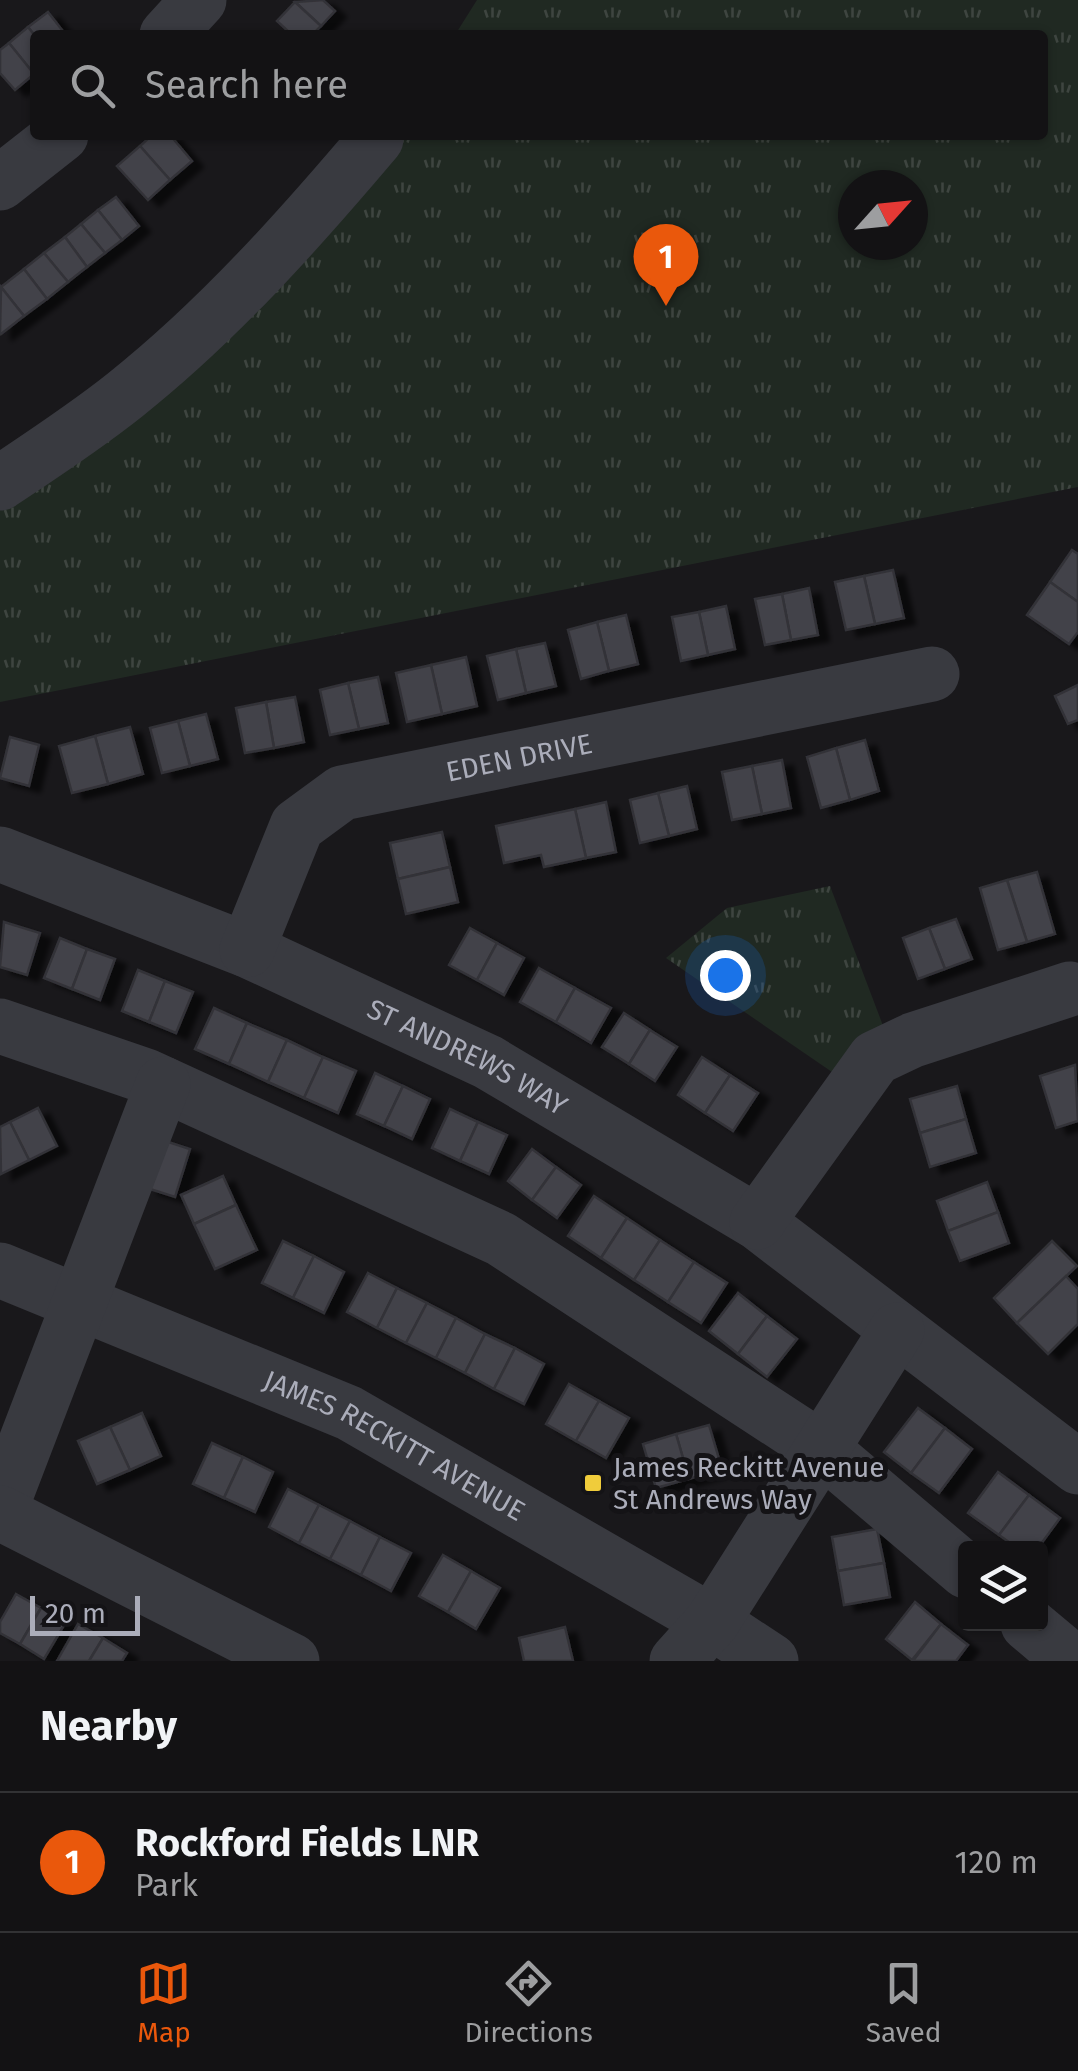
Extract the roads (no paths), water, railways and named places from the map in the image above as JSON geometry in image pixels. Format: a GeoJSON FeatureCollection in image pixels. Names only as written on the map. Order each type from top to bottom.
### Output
{"type":"FeatureCollection","features":[{"type":"Feature","properties":{"kind":"street"},"geometry":{"type":"LineString","coordinates":[[173,30],[200,0]]}},
{"type":"Feature","properties":{"kind":"street"},"geometry":{"type":"LineString","coordinates":[[0,183],[55,140]]}},
{"type":"Feature","properties":{"kind":"street"},"geometry":{"type":"LineString","coordinates":[[0,483],[124,396],[164,361],[288,242],[375,140]]}},
{"type":"Feature","properties":{"kind":"street","name":"EDEN DRIVE"},"geometry":{"type":"LineString","coordinates":[[247,950],[297,826],[342,793],[904,692]]}},
{"type":"Feature","properties":{"kind":"street","name":"ST ANDREWS WAY"},"geometry":{"type":"LineString","coordinates":[[0,854],[247,950],[488,1062],[757,1222],[1078,1467]]}},
{"type":"Feature","properties":{"kind":"street"},"geometry":{"type":"LineString","coordinates":[[757,1222],[875,1058],[913,1040],[1057,1008]]}},
{"type":"Feature","properties":{"kind":"street"},"geometry":{"type":"LineString","coordinates":[[0,1026],[162,1084],[501,1240],[822,1449],[958,1563]]}},
{"type":"Feature","properties":{"kind":"street"},"geometry":{"type":"LineString","coordinates":[[162,1084],[0,1511],[292,1661]]}},
{"type":"Feature","properties":{"kind":"street","name":"JAMES RECKITT AVENUE"},"geometry":{"type":"LineString","coordinates":[[0,1270],[82,1300],[349,1413],[695,1641],[771,1661]]}},
{"type":"Feature","properties":{"kind":"street"},"geometry":{"type":"LineString","coordinates":[[695,1641],[897,1330]]}},
{"type":"Feature","properties":{"kind":"street"},"geometry":{"type":"LineString","coordinates":[[1036,1631],[1072,1661]]}},
{"type":"Feature","properties":{"kind":"place","name":"Rockford Fields LNR"},"geometry":{"type":"Point","coordinates":[666,306]}},
{"type":"Feature","properties":{"kind":"place","name":"James Reckitt Avenue St Andrews Way"},"geometry":{"type":"Point","coordinates":[593,1483]}}]}
